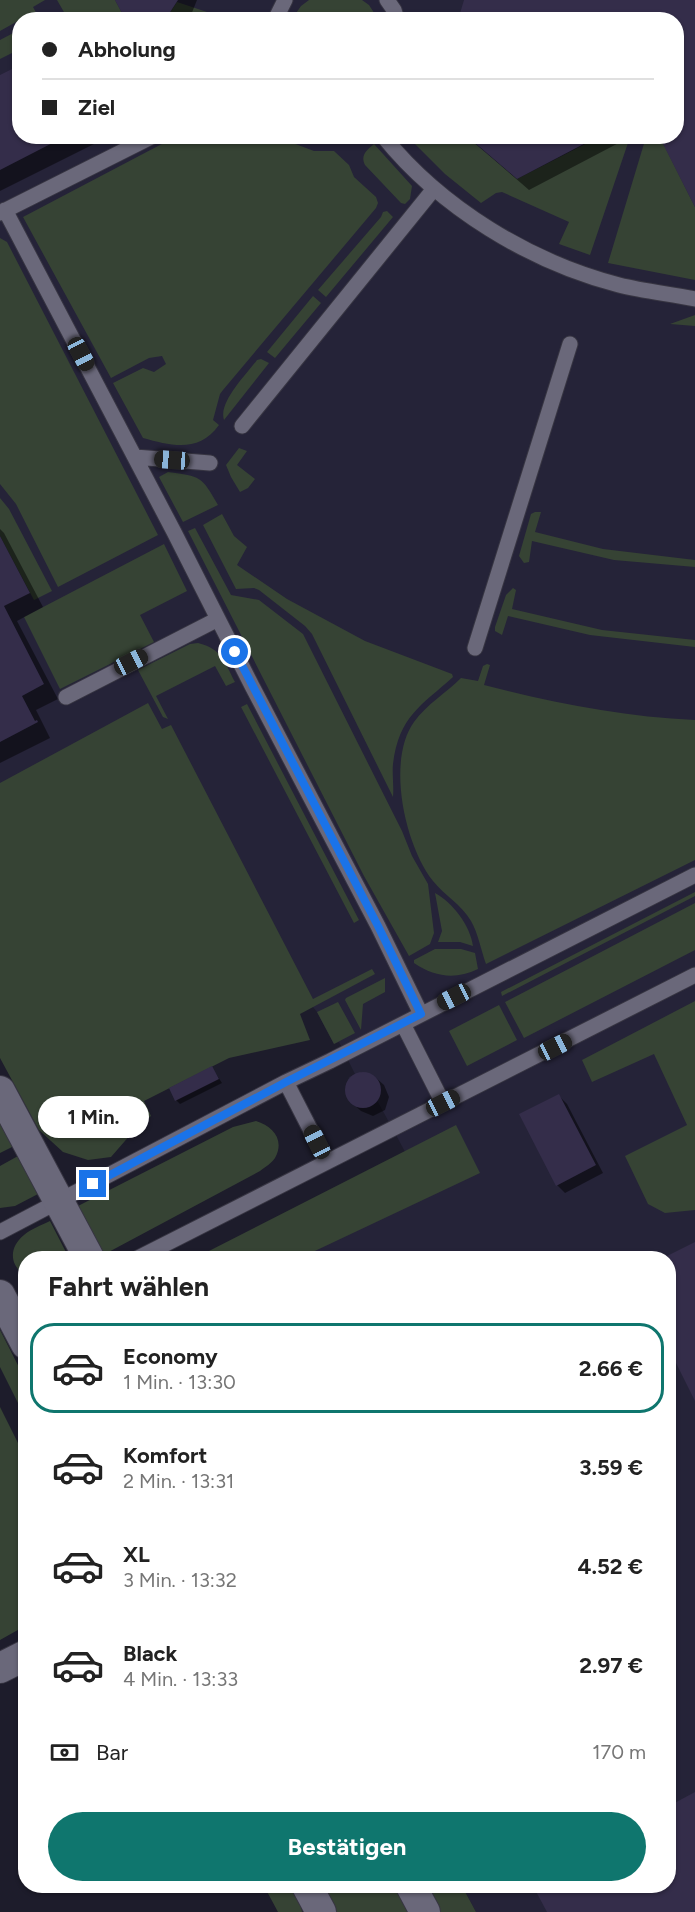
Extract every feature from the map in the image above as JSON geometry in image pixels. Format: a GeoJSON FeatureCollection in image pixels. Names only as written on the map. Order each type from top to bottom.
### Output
{"type":"FeatureCollection","features":[{"type":"Feature","properties":{"kind":"street"},"geometry":{"type":"LineString","coordinates":[[0,1091],[85,1251]]}},
{"type":"Feature","properties":{"kind":"street"},"geometry":{"type":"LineString","coordinates":[[0,1295],[18,1321]]}},
{"type":"Feature","properties":{"kind":"street"},"geometry":{"type":"LineString","coordinates":[[0,1668],[18,1659]]}},
{"type":"Feature","properties":{"kind":"street"},"geometry":{"type":"LineString","coordinates":[[311,1893],[321,1912]]}},
{"type":"Feature","properties":{"kind":"street"},"geometry":{"type":"LineString","coordinates":[[415,1893],[425,1912]]}},
{"type":"Feature","properties":{"kind":"lane"},"geometry":{"type":"LineString","coordinates":[[137,144],[3,212],[135,457],[378,926],[421,1014]]}},
{"type":"Feature","properties":{"kind":"lane"},"geometry":{"type":"LineString","coordinates":[[390,144],[433,190],[490,229],[548,261],[618,285],[695,298]]}},
{"type":"Feature","properties":{"kind":"lane"},"geometry":{"type":"LineString","coordinates":[[242,426],[433,190]]}},
{"type":"Feature","properties":{"kind":"lane"},"geometry":{"type":"LineString","coordinates":[[475,648],[570,344]]}},
{"type":"Feature","properties":{"kind":"lane"},"geometry":{"type":"LineString","coordinates":[[135,457],[210,463]]}},
{"type":"Feature","properties":{"kind":"lane"},"geometry":{"type":"LineString","coordinates":[[66,697],[218,619]]}},
{"type":"Feature","properties":{"kind":"lane"},"geometry":{"type":"LineString","coordinates":[[0,1232],[286,1082],[695,875]]}},
{"type":"Feature","properties":{"kind":"lane"},"geometry":{"type":"LineString","coordinates":[[152,1251],[695,975]]}},
{"type":"Feature","properties":{"kind":"lane"},"geometry":{"type":"LineString","coordinates":[[403,1024],[443,1103]]}},
{"type":"Feature","properties":{"kind":"lane"},"geometry":{"type":"LineString","coordinates":[[286,1082],[327,1162]]}},
{"type":"Feature","properties":{"kind":"shaded area"},"geometry":{"type":"Polygon","coordinates":[[[0,0],[695,0],[695,1912],[476,1912],[466,1893],[676,1893],[676,1251],[310,1251],[428,1194],[378,1102],[365,1108],[351,1104],[345,1091],[349,1077],[355,1074],[339,1042],[334,1044],[312,1006],[0,988],[0,0]]]}},
{"type":"Feature","properties":{"kind":"green space"},"geometry":{"type":"Polygon","coordinates":[[[0,0],[45,0],[33,7],[36,12],[12,12],[12,24],[0,31],[0,0]]]}},
{"type":"Feature","properties":{"kind":"green space"},"geometry":{"type":"Polygon","coordinates":[[[57,0],[115,0],[121,12],[64,12],[57,0]]]}},
{"type":"Feature","properties":{"kind":"green space"},"geometry":{"type":"Polygon","coordinates":[[[309,0],[362,0],[374,12],[297,12],[309,0]]]}},
{"type":"Feature","properties":{"kind":"green space"},"geometry":{"type":"Polygon","coordinates":[[[177,2],[207,12],[170,12],[177,2]]]}},
{"type":"Feature","properties":{"kind":"green space"},"geometry":{"type":"Polygon","coordinates":[[[12,34],[12,53],[0,59],[0,40],[12,34]]]}},
{"type":"Feature","properties":{"kind":"green space"},"geometry":{"type":"Polygon","coordinates":[[[162,144],[296,144],[314,151],[334,151],[349,165],[354,177],[376,197],[378,203],[220,394],[213,420],[219,425],[203,440],[184,445],[143,438],[113,383],[143,368],[154,372],[166,364],[162,356],[149,358],[111,378],[23,217],[162,144]]]}},
{"type":"Feature","properties":{"kind":"green space"},"geometry":{"type":"Polygon","coordinates":[[[374,144],[412,186],[410,199],[405,204],[401,203],[365,165],[364,156],[374,144]]]}},
{"type":"Feature","properties":{"kind":"green space"},"geometry":{"type":"Polygon","coordinates":[[[415,144],[475,144],[517,179],[585,144],[628,144],[590,255],[559,244],[569,222],[502,192],[496,193],[481,203],[445,174],[415,144]]]}},
{"type":"Feature","properties":{"kind":"green space"},"geometry":{"type":"Polygon","coordinates":[[[644,144],[664,144],[695,207],[695,280],[608,263],[644,144]]]}},
{"type":"Feature","properties":{"kind":"green space"},"geometry":{"type":"Polygon","coordinates":[[[387,211],[393,217],[326,297],[318,290],[383,212],[387,211]]]}},
{"type":"Feature","properties":{"kind":"green space"},"geometry":{"type":"Polygon","coordinates":[[[0,238],[7,242],[158,535],[58,587],[16,504],[0,484],[0,238]]]}},
{"type":"Feature","properties":{"kind":"green space"},"geometry":{"type":"Polygon","coordinates":[[[313,296],[321,303],[275,358],[267,352],[313,296]]]}},
{"type":"Feature","properties":{"kind":"green space"},"geometry":{"type":"Polygon","coordinates":[[[695,315],[695,326],[670,324],[695,315]]]}},
{"type":"Feature","properties":{"kind":"green space"},"geometry":{"type":"Polygon","coordinates":[[[261,359],[269,363],[224,420],[223,413],[229,397],[257,360],[261,359]]]}},
{"type":"Feature","properties":{"kind":"green space"},"geometry":{"type":"Polygon","coordinates":[[[239,448],[247,451],[237,465],[255,479],[248,488],[240,492],[226,465],[239,448]]]}},
{"type":"Feature","properties":{"kind":"green space"},"geometry":{"type":"Polygon","coordinates":[[[168,472],[199,479],[208,488],[218,505],[183,522],[159,477],[168,472]]]}},
{"type":"Feature","properties":{"kind":"green space"},"geometry":{"type":"Polygon","coordinates":[[[0,498],[9,509],[52,591],[34,600],[0,536],[0,498]]]}},
{"type":"Feature","properties":{"kind":"green space"},"geometry":{"type":"Polygon","coordinates":[[[541,512],[535,532],[603,549],[695,560],[695,567],[614,560],[532,541],[529,562],[524,563],[519,556],[531,514],[541,512]]]}},
{"type":"Feature","properties":{"kind":"green space"},"geometry":{"type":"Polygon","coordinates":[[[222,514],[234,536],[247,547],[237,565],[287,599],[365,641],[452,674],[453,677],[413,713],[400,734],[393,764],[393,797],[312,634],[259,590],[236,589],[203,525],[222,514]]]}},
{"type":"Feature","properties":{"kind":"green space"},"geometry":{"type":"Polygon","coordinates":[[[195,528],[231,595],[259,600],[303,634],[402,831],[412,856],[428,884],[434,933],[430,944],[409,956],[364,876],[188,531],[195,528]]]}},
{"type":"Feature","properties":{"kind":"green space"},"geometry":{"type":"Polygon","coordinates":[[[164,544],[187,591],[140,615],[154,642],[60,689],[24,617],[164,544]]]}},
{"type":"Feature","properties":{"kind":"green space"},"geometry":{"type":"Polygon","coordinates":[[[513,588],[516,590],[512,609],[602,630],[695,640],[695,647],[590,635],[508,616],[502,635],[495,631],[495,627],[506,595],[513,588]]]}},
{"type":"Feature","properties":{"kind":"green space"},"geometry":{"type":"Polygon","coordinates":[[[198,643],[217,652],[235,682],[226,686],[215,666],[156,696],[168,719],[163,717],[138,670],[190,644],[198,643]]]}},
{"type":"Feature","properties":{"kind":"green space"},"geometry":{"type":"Polygon","coordinates":[[[490,665],[484,685],[589,708],[642,716],[695,720],[695,860],[486,964],[471,921],[433,881],[414,847],[407,826],[400,780],[401,758],[414,722],[461,678],[478,681],[483,666],[490,665]]]}},
{"type":"Feature","properties":{"kind":"green space"},"geometry":{"type":"Polygon","coordinates":[[[148,703],[162,729],[171,725],[313,999],[372,969],[375,974],[300,1014],[310,1040],[229,1058],[144,1101],[151,1116],[138,1126],[111,1157],[88,1160],[63,1152],[39,1130],[0,1058],[0,783],[148,703]]]}},
{"type":"Feature","properties":{"kind":"green space"},"geometry":{"type":"Polygon","coordinates":[[[247,704],[359,920],[354,923],[241,707],[247,704]]]}},
{"type":"Feature","properties":{"kind":"green space"},"geometry":{"type":"Polygon","coordinates":[[[695,892],[695,896],[502,996],[501,992],[695,892]]]}},
{"type":"Feature","properties":{"kind":"green space"},"geometry":{"type":"Polygon","coordinates":[[[435,893],[460,915],[473,946],[460,942],[438,942],[442,931],[435,893]]]}},
{"type":"Feature","properties":{"kind":"green space"},"geometry":{"type":"Polygon","coordinates":[[[695,903],[695,950],[524,1038],[505,1002],[695,903]]]}},
{"type":"Feature","properties":{"kind":"green space"},"geometry":{"type":"Polygon","coordinates":[[[435,949],[461,949],[475,953],[478,969],[453,976],[437,974],[414,963],[414,960],[435,949]]]}},
{"type":"Feature","properties":{"kind":"green space"},"geometry":{"type":"Polygon","coordinates":[[[385,978],[385,992],[363,1004],[361,1030],[345,1000],[385,978]]]}},
{"type":"Feature","properties":{"kind":"green space"},"geometry":{"type":"Polygon","coordinates":[[[695,1001],[695,1210],[665,1213],[648,1204],[625,1156],[687,1125],[654,1054],[592,1082],[582,1060],[695,1001]]]}},
{"type":"Feature","properties":{"kind":"green space"},"geometry":{"type":"Polygon","coordinates":[[[338,1002],[355,1033],[334,1044],[317,1012],[338,1002]]]}},
{"type":"Feature","properties":{"kind":"green space"},"geometry":{"type":"Polygon","coordinates":[[[499,1005],[517,1040],[467,1066],[449,1031],[499,1005]]]}},
{"type":"Feature","properties":{"kind":"green space"},"geometry":{"type":"Polygon","coordinates":[[[0,1120],[14,1146],[0,1153],[0,1120]]]}},
{"type":"Feature","properties":{"kind":"green space"},"geometry":{"type":"Polygon","coordinates":[[[256,1121],[268,1126],[278,1140],[278,1151],[275,1158],[260,1171],[110,1251],[101,1251],[78,1206],[233,1127],[256,1121]]]}},
{"type":"Feature","properties":{"kind":"green space"},"geometry":{"type":"Polygon","coordinates":[[[456,1125],[480,1173],[315,1251],[209,1251],[456,1125]]]}},
{"type":"Feature","properties":{"kind":"green space"},"geometry":{"type":"Polygon","coordinates":[[[18,1156],[38,1194],[15,1206],[0,1208],[0,1166],[18,1156]]]}},
{"type":"Feature","properties":{"kind":"green space"},"geometry":{"type":"Polygon","coordinates":[[[50,1221],[65,1251],[18,1251],[18,1268],[14,1261],[14,1250],[19,1240],[33,1229],[50,1221]]]}},
{"type":"Feature","properties":{"kind":"green space"},"geometry":{"type":"Polygon","coordinates":[[[0,1330],[18,1365],[18,1403],[0,1367],[0,1330]]]}},
{"type":"Feature","properties":{"kind":"green space"},"geometry":{"type":"Polygon","coordinates":[[[0,1407],[18,1443],[18,1630],[0,1640],[0,1407]]]}},
{"type":"Feature","properties":{"kind":"green space"},"geometry":{"type":"Polygon","coordinates":[[[268,1893],[295,1893],[302,1912],[278,1912],[268,1893]]]}},
{"type":"Feature","properties":{"kind":"green space"},"geometry":{"type":"Polygon","coordinates":[[[326,1893],[400,1893],[411,1912],[335,1912],[326,1893]]]}},
{"type":"Feature","properties":{"kind":"green space"},"geometry":{"type":"Polygon","coordinates":[[[430,1893],[466,1893],[476,1912],[440,1912],[430,1893]]]}},
{"type":"Feature","properties":{"kind":"building"},"geometry":{"type":"Polygon","coordinates":[[[115,0],[178,0],[170,12],[121,12],[115,0]]]}},
{"type":"Feature","properties":{"kind":"building"},"geometry":{"type":"Polygon","coordinates":[[[464,0],[695,0],[695,207],[663,144],[684,144],[684,12],[460,12],[464,0]]]}},
{"type":"Feature","properties":{"kind":"building"},"geometry":{"type":"Polygon","coordinates":[[[12,69],[12,144],[50,144],[0,170],[0,75],[12,69]]]}},
{"type":"Feature","properties":{"kind":"building"},"geometry":{"type":"Polygon","coordinates":[[[476,144],[584,144],[517,179],[476,144]]]}},
{"type":"Feature","properties":{"kind":"building"},"geometry":{"type":"Polygon","coordinates":[[[0,536],[30,593],[4,606],[44,684],[22,696],[35,721],[38,722],[0,742],[0,536]]]}},
{"type":"Feature","properties":{"kind":"building"},"geometry":{"type":"Polygon","coordinates":[[[212,1066],[219,1079],[175,1101],[169,1088],[212,1066]]]}},
{"type":"Feature","properties":{"kind":"building"},"geometry":{"type":"Polygon","coordinates":[[[363,1072],[376,1077],[381,1090],[376,1103],[363,1108],[350,1103],[345,1090],[350,1077],[363,1072]]]}},
{"type":"Feature","properties":{"kind":"building"},"geometry":{"type":"Polygon","coordinates":[[[559,1094],[596,1165],[556,1186],[519,1114],[559,1094]]]}},
{"type":"Feature","properties":{"kind":"building"},"geometry":{"type":"Polygon","coordinates":[[[695,1242],[695,1401],[676,1363],[676,1252],[695,1242]]]}},
{"type":"Feature","properties":{"kind":"building"},"geometry":{"type":"Polygon","coordinates":[[[695,1792],[695,1912],[547,1912],[537,1893],[676,1893],[676,1802],[695,1792]]]}},
{"type":"Feature","properties":{"kind":"route"},"geometry":{"type":"LineString","coordinates":[[93,1184],[421,1014],[378,926],[235,652]]}}]}
